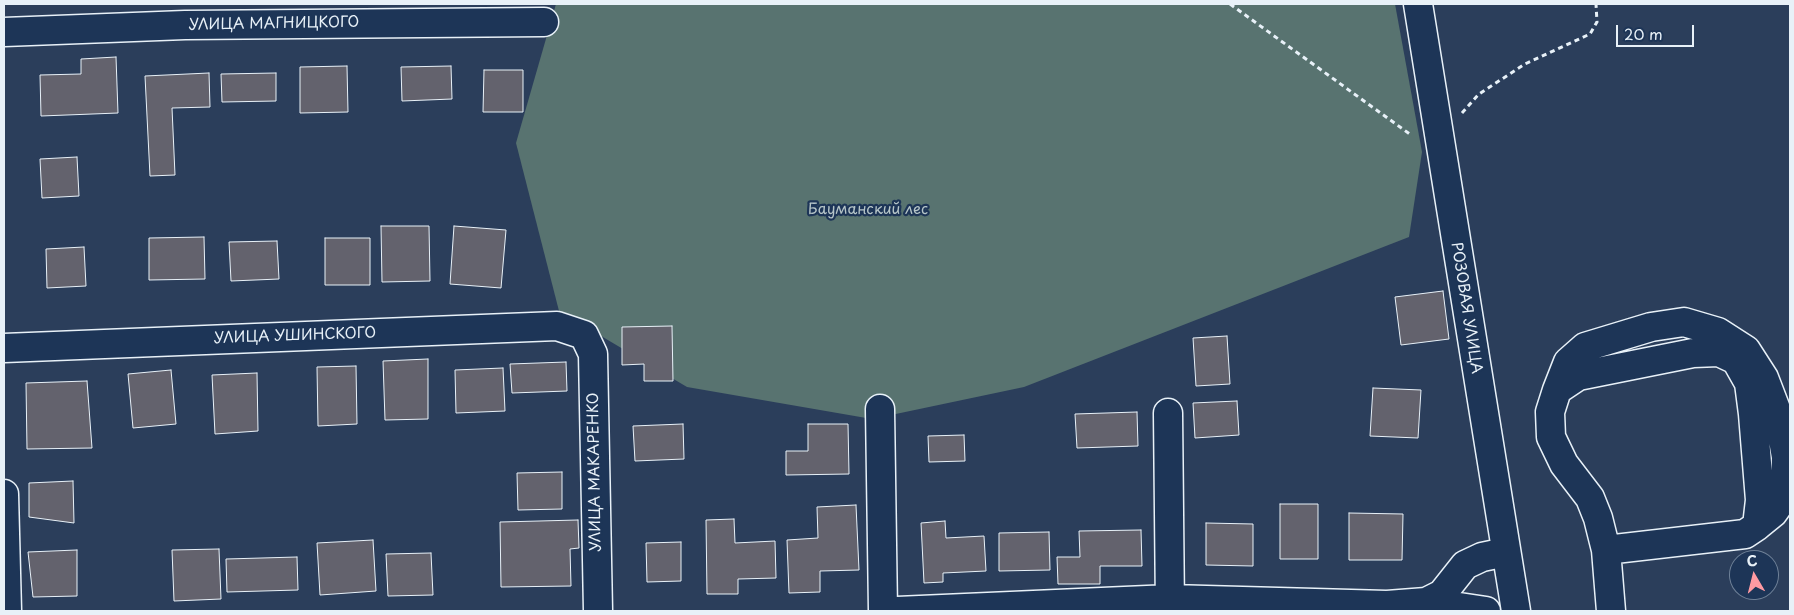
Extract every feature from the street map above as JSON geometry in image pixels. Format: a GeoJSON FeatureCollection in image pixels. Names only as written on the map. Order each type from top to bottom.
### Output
{"type":"FeatureCollection","features":[{"type":"Feature","properties":{"kind":"street","name":"РОЗОВАЯ УЛИЦА"},"geometry":{"type":"LineString","coordinates":[[1418,4],[1516,611]]}},
{"type":"Feature","properties":{"kind":"street","name":"УЛИЦА МАГНИЦКОГО"},"geometry":{"type":"LineString","coordinates":[[4,32],[185,25],[544,22]]}},
{"type":"Feature","properties":{"kind":"street","name":"УЛИЦА УШИНСКОГО"},"geometry":{"type":"LineString","coordinates":[[4,348],[556,326],[584,335]]}},
{"type":"Feature","properties":{"kind":"street","name":"УЛИЦА МАКАРЕНКО"},"geometry":{"type":"LineString","coordinates":[[584,335],[593,354],[598,611]]}},
{"type":"Feature","properties":{"kind":"street"},"geometry":{"type":"LineString","coordinates":[[1606,550],[1745,534],[1757,526],[1760,500],[1753,414],[1741,355],[1719,352],[1693,353],[1578,376],[1557,390],[1550,412],[1551,437],[1564,464],[1590,498],[1598,518],[1606,550],[1611,611]]}},
{"type":"Feature","properties":{"kind":"street"},"geometry":{"type":"LineString","coordinates":[[880,409],[883,611]]}},
{"type":"Feature","properties":{"kind":"street"},"geometry":{"type":"LineString","coordinates":[[1168,412],[1170,605]]}},
{"type":"Feature","properties":{"kind":"street"},"geometry":{"type":"LineString","coordinates":[[4,494],[7,611]]}},
{"type":"Feature","properties":{"kind":"street"},"geometry":{"type":"LineString","coordinates":[[1426,602],[1442,594],[1465,565],[1482,557],[1506,552]]}},
{"type":"Feature","properties":{"kind":"street"},"geometry":{"type":"LineString","coordinates":[[897,611],[1170,605],[1388,605],[1426,602],[1486,611]]}},
{"type":"Feature","properties":{"kind":"path"},"geometry":{"type":"LineString","coordinates":[[1230,4],[1442,157]]}},
{"type":"Feature","properties":{"kind":"path"},"geometry":{"type":"LineString","coordinates":[[1461,114],[1479,94],[1525,64],[1590,34],[1597,22],[1596,4]]}},
{"type":"Feature","properties":{"kind":"green space","name":"Бауманский лес"},"geometry":{"type":"Polygon","coordinates":[[[556,4],[1395,4],[1422,152],[1409,237],[1024,387],[872,419],[687,387],[559,311],[516,143],[556,4]]]}},
{"type":"Feature","properties":{"kind":"building"},"geometry":{"type":"Polygon","coordinates":[[[116,57],[118,113],[41,116],[40,75],[81,74],[81,59],[116,57]]]}},
{"type":"Feature","properties":{"kind":"building"},"geometry":{"type":"Polygon","coordinates":[[[347,66],[348,112],[300,113],[300,67],[347,66]]]}},
{"type":"Feature","properties":{"kind":"building"},"geometry":{"type":"Polygon","coordinates":[[[451,66],[452,99],[402,101],[401,67],[451,66]]]}},
{"type":"Feature","properties":{"kind":"building"},"geometry":{"type":"Polygon","coordinates":[[[484,70],[523,70],[523,112],[483,112],[484,70]]]}},
{"type":"Feature","properties":{"kind":"building"},"geometry":{"type":"Polygon","coordinates":[[[209,73],[210,107],[172,108],[175,175],[150,176],[145,76],[209,73]]]}},
{"type":"Feature","properties":{"kind":"building"},"geometry":{"type":"Polygon","coordinates":[[[276,73],[276,101],[222,102],[221,74],[276,73]]]}},
{"type":"Feature","properties":{"kind":"building"},"geometry":{"type":"Polygon","coordinates":[[[77,157],[79,196],[42,198],[40,159],[77,157]]]}},
{"type":"Feature","properties":{"kind":"building"},"geometry":{"type":"Polygon","coordinates":[[[381,226],[429,226],[430,281],[382,282],[381,226]]]}},
{"type":"Feature","properties":{"kind":"building"},"geometry":{"type":"Polygon","coordinates":[[[454,226],[506,230],[501,288],[450,284],[454,226]]]}},
{"type":"Feature","properties":{"kind":"building"},"geometry":{"type":"Polygon","coordinates":[[[204,237],[205,279],[149,280],[149,238],[204,237]]]}},
{"type":"Feature","properties":{"kind":"building"},"geometry":{"type":"Polygon","coordinates":[[[325,238],[370,238],[370,285],[325,285],[325,238]]]}},
{"type":"Feature","properties":{"kind":"building"},"geometry":{"type":"Polygon","coordinates":[[[277,241],[279,279],[231,281],[229,242],[277,241]]]}},
{"type":"Feature","properties":{"kind":"building"},"geometry":{"type":"Polygon","coordinates":[[[84,247],[86,286],[47,288],[46,249],[84,247]]]}},
{"type":"Feature","properties":{"kind":"building"},"geometry":{"type":"Polygon","coordinates":[[[1443,291],[1449,339],[1401,345],[1395,297],[1443,291]]]}},
{"type":"Feature","properties":{"kind":"building"},"geometry":{"type":"Polygon","coordinates":[[[672,326],[673,381],[644,381],[644,364],[622,365],[622,327],[672,326]]]}},
{"type":"Feature","properties":{"kind":"building"},"geometry":{"type":"Polygon","coordinates":[[[1227,336],[1230,384],[1196,386],[1193,338],[1227,336]]]}},
{"type":"Feature","properties":{"kind":"building"},"geometry":{"type":"Polygon","coordinates":[[[428,359],[428,419],[385,420],[383,361],[428,359]]]}},
{"type":"Feature","properties":{"kind":"building"},"geometry":{"type":"Polygon","coordinates":[[[566,362],[567,391],[512,393],[510,364],[566,362]]]}},
{"type":"Feature","properties":{"kind":"building"},"geometry":{"type":"Polygon","coordinates":[[[356,366],[357,424],[318,426],[317,367],[356,366]]]}},
{"type":"Feature","properties":{"kind":"building"},"geometry":{"type":"Polygon","coordinates":[[[503,368],[505,411],[456,413],[455,370],[503,368]]]}},
{"type":"Feature","properties":{"kind":"building"},"geometry":{"type":"Polygon","coordinates":[[[171,370],[176,424],[133,428],[128,374],[171,370]]]}},
{"type":"Feature","properties":{"kind":"building"},"geometry":{"type":"Polygon","coordinates":[[[257,373],[258,431],[215,434],[212,375],[257,373]]]}},
{"type":"Feature","properties":{"kind":"building"},"geometry":{"type":"Polygon","coordinates":[[[87,381],[92,448],[27,449],[26,383],[87,381]]]}},
{"type":"Feature","properties":{"kind":"building"},"geometry":{"type":"Polygon","coordinates":[[[1373,388],[1421,390],[1418,438],[1370,436],[1373,388]]]}},
{"type":"Feature","properties":{"kind":"building"},"geometry":{"type":"Polygon","coordinates":[[[1237,401],[1239,435],[1195,438],[1193,403],[1237,401]]]}},
{"type":"Feature","properties":{"kind":"building"},"geometry":{"type":"Polygon","coordinates":[[[1137,412],[1138,446],[1077,448],[1075,414],[1137,412]]]}},
{"type":"Feature","properties":{"kind":"building"},"geometry":{"type":"Polygon","coordinates":[[[683,424],[684,459],[635,461],[633,426],[683,424]]]}},
{"type":"Feature","properties":{"kind":"building"},"geometry":{"type":"Polygon","coordinates":[[[808,424],[848,424],[849,474],[786,475],[786,451],[808,451],[808,424]]]}},
{"type":"Feature","properties":{"kind":"building"},"geometry":{"type":"Polygon","coordinates":[[[964,435],[965,461],[929,462],[928,436],[964,435]]]}},
{"type":"Feature","properties":{"kind":"building"},"geometry":{"type":"Polygon","coordinates":[[[562,472],[562,509],[518,510],[517,473],[562,472]]]}},
{"type":"Feature","properties":{"kind":"building"},"geometry":{"type":"Polygon","coordinates":[[[73,481],[74,523],[29,517],[29,483],[73,481]]]}},
{"type":"Feature","properties":{"kind":"building"},"geometry":{"type":"Polygon","coordinates":[[[1280,504],[1318,504],[1318,559],[1280,559],[1280,504]]]}},
{"type":"Feature","properties":{"kind":"building"},"geometry":{"type":"Polygon","coordinates":[[[856,505],[859,570],[820,571],[820,592],[789,593],[787,540],[818,538],[817,507],[856,505]]]}},
{"type":"Feature","properties":{"kind":"building"},"geometry":{"type":"Polygon","coordinates":[[[1349,513],[1403,514],[1402,560],[1349,560],[1349,513]]]}},
{"type":"Feature","properties":{"kind":"building"},"geometry":{"type":"Polygon","coordinates":[[[734,519],[735,543],[775,541],[776,578],[738,579],[738,594],[707,594],[706,520],[734,519]]]}},
{"type":"Feature","properties":{"kind":"building"},"geometry":{"type":"Polygon","coordinates":[[[578,520],[579,548],[570,549],[571,586],[501,587],[500,522],[578,520]]]}},
{"type":"Feature","properties":{"kind":"building"},"geometry":{"type":"Polygon","coordinates":[[[945,521],[946,538],[984,536],[986,571],[943,573],[943,582],[924,583],[921,523],[945,521]]]}},
{"type":"Feature","properties":{"kind":"building"},"geometry":{"type":"Polygon","coordinates":[[[1206,523],[1253,524],[1253,566],[1206,565],[1206,523]]]}},
{"type":"Feature","properties":{"kind":"building"},"geometry":{"type":"Polygon","coordinates":[[[1141,530],[1142,566],[1100,566],[1100,584],[1058,584],[1057,557],[1080,557],[1079,531],[1141,530]]]}},
{"type":"Feature","properties":{"kind":"building"},"geometry":{"type":"Polygon","coordinates":[[[1049,532],[1050,570],[999,571],[999,533],[1049,532]]]}},
{"type":"Feature","properties":{"kind":"building"},"geometry":{"type":"Polygon","coordinates":[[[373,540],[376,591],[320,595],[317,543],[373,540]]]}},
{"type":"Feature","properties":{"kind":"building"},"geometry":{"type":"Polygon","coordinates":[[[681,542],[681,581],[647,582],[646,543],[681,542]]]}},
{"type":"Feature","properties":{"kind":"building"},"geometry":{"type":"Polygon","coordinates":[[[219,549],[221,599],[174,601],[172,550],[219,549]]]}},
{"type":"Feature","properties":{"kind":"building"},"geometry":{"type":"Polygon","coordinates":[[[77,550],[77,596],[33,597],[28,552],[77,550]]]}},
{"type":"Feature","properties":{"kind":"building"},"geometry":{"type":"Polygon","coordinates":[[[431,553],[433,595],[388,596],[386,554],[431,553]]]}},
{"type":"Feature","properties":{"kind":"building"},"geometry":{"type":"Polygon","coordinates":[[[297,557],[298,590],[227,592],[226,559],[297,557]]]}}]}
